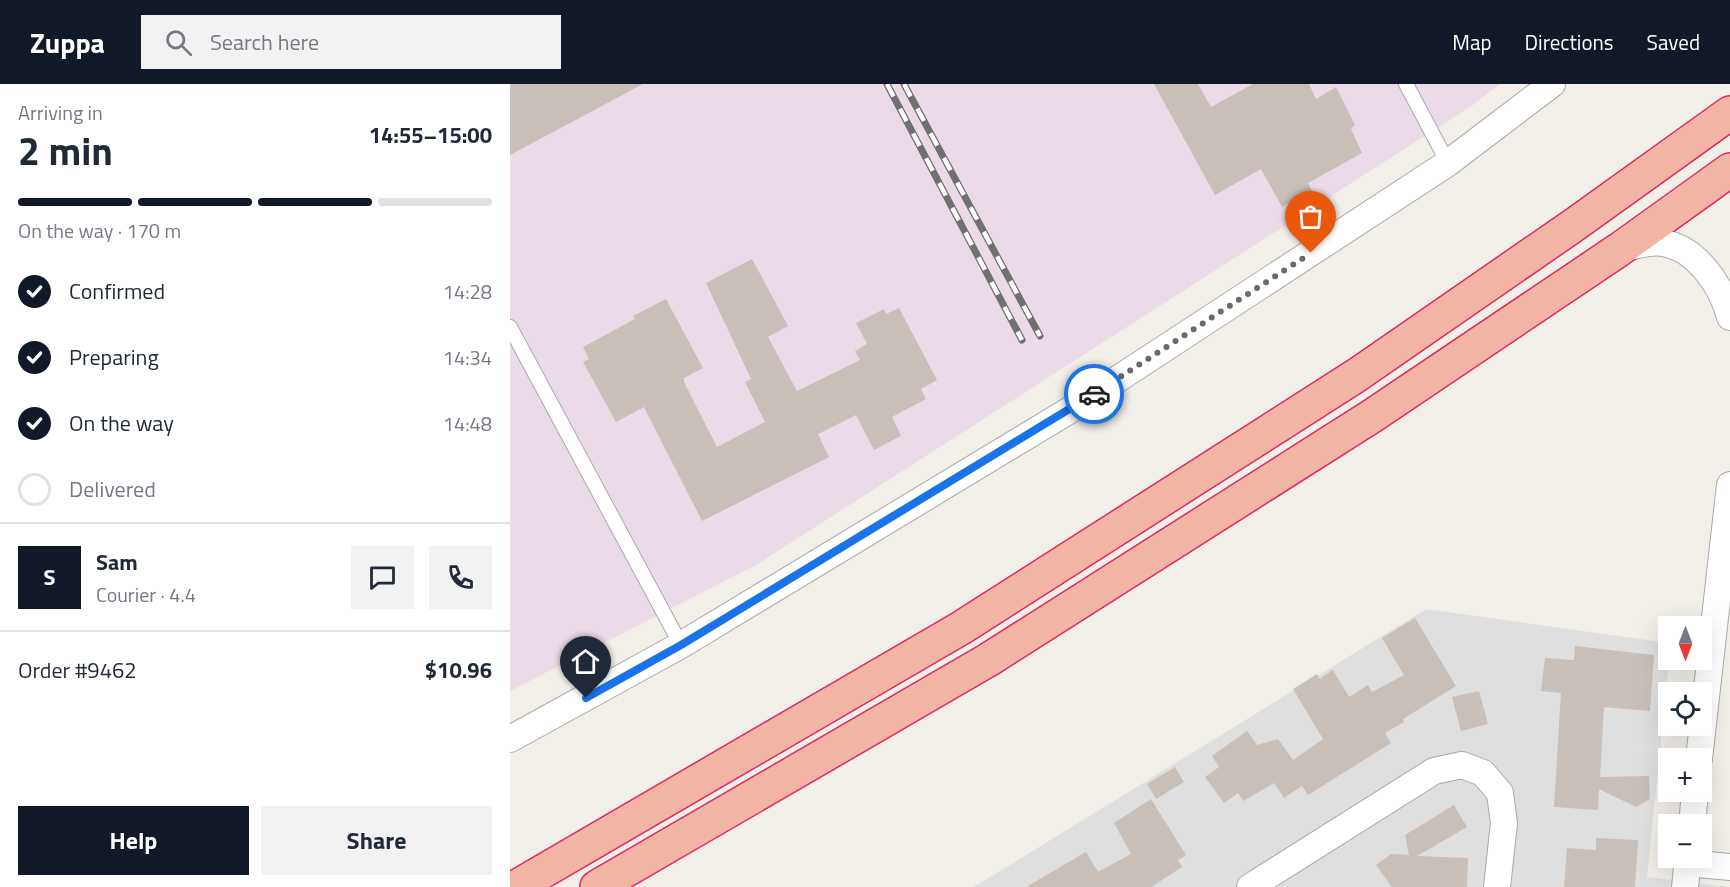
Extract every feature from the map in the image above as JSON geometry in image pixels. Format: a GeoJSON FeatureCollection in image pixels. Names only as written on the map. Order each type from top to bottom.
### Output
{"type":"FeatureCollection","features":[{"type":"Feature","properties":{"kind":"highway"},"geometry":{"type":"LineString","coordinates":[[516,887],[981,615],[1357,375],[1574,225],[1730,113]]}},
{"type":"Feature","properties":{"kind":"highway"},"geometry":{"type":"LineString","coordinates":[[597,887],[988,660],[1372,416],[1620,249],[1730,170]]}},
{"type":"Feature","properties":{"kind":"street"},"geometry":{"type":"LineString","coordinates":[[510,739],[681,645],[1075,407],[1448,163],[1552,84]]}},
{"type":"Feature","properties":{"kind":"street"},"geometry":{"type":"LineString","coordinates":[[1620,249],[1659,242],[1684,251],[1706,271],[1719,290],[1730,316]]}},
{"type":"Feature","properties":{"kind":"street"},"geometry":{"type":"LineString","coordinates":[[1700,748],[1730,485]]}},
{"type":"Feature","properties":{"kind":"street"},"geometry":{"type":"LineString","coordinates":[[1250,887],[1434,771],[1462,765],[1483,773],[1500,793],[1504,823],[1497,887]]}},
{"type":"Feature","properties":{"kind":"street"},"geometry":{"type":"LineString","coordinates":[[1687,869],[1730,867]]}},
{"type":"Feature","properties":{"kind":"lane"},"geometry":{"type":"LineString","coordinates":[[1406,84],[1448,163]]}},
{"type":"Feature","properties":{"kind":"lane"},"geometry":{"type":"LineString","coordinates":[[510,327],[681,645]]}},
{"type":"Feature","properties":{"kind":"shaded area"},"geometry":{"type":"Polygon","coordinates":[[[510,84],[1500,84],[1473,105],[756,565],[510,691],[510,84]]]}},
{"type":"Feature","properties":{"kind":"shaded area"},"geometry":{"type":"Polygon","coordinates":[[[1426,609],[1658,642],[1658,670],[1668,670],[1667,682],[1658,682],[1658,736],[1661,736],[1660,748],[1658,748],[1647,877],[1730,887],[974,887],[1426,609]]]}},
{"type":"Feature","properties":{"kind":"building"},"geometry":{"type":"Polygon","coordinates":[[[510,84],[643,84],[510,155],[510,84]]]}},
{"type":"Feature","properties":{"kind":"building"},"geometry":{"type":"Polygon","coordinates":[[[1154,84],[1198,84],[1211,107],[1253,84],[1309,84],[1316,99],[1336,87],[1355,125],[1351,129],[1362,153],[1308,183],[1312,191],[1282,207],[1261,169],[1215,195],[1154,84]]]}},
{"type":"Feature","properties":{"kind":"building"},"geometry":{"type":"Polygon","coordinates":[[[752,259],[788,326],[768,337],[797,391],[860,360],[855,351],[867,344],[856,323],[884,309],[886,314],[899,308],[937,380],[921,389],[926,399],[892,417],[901,436],[874,450],[856,415],[818,434],[829,457],[702,521],[644,407],[616,422],[583,362],[589,359],[583,347],[635,319],[633,316],[666,299],[703,368],[684,378],[684,382],[717,447],[765,422],[745,382],[751,379],[706,283],[752,259]]]}},
{"type":"Feature","properties":{"kind":"building"},"geometry":{"type":"Polygon","coordinates":[[[1415,618],[1456,686],[1385,733],[1391,743],[1308,795],[1302,786],[1284,798],[1274,783],[1243,801],[1238,793],[1224,803],[1205,777],[1219,767],[1212,756],[1247,731],[1257,745],[1278,739],[1293,760],[1323,739],[1293,689],[1317,674],[1319,679],[1333,670],[1349,697],[1368,685],[1372,692],[1404,675],[1382,638],[1415,618]]]}},
{"type":"Feature","properties":{"kind":"building"},"geometry":{"type":"Polygon","coordinates":[[[1575,646],[1654,655],[1650,711],[1604,707],[1600,777],[1649,776],[1650,799],[1636,807],[1599,789],[1598,810],[1554,807],[1561,693],[1541,691],[1545,658],[1574,660],[1575,646]]]}},
{"type":"Feature","properties":{"kind":"building"},"geometry":{"type":"Polygon","coordinates":[[[1479,691],[1488,724],[1461,731],[1452,697],[1479,691]]]}},
{"type":"Feature","properties":{"kind":"building"},"geometry":{"type":"Polygon","coordinates":[[[1175,767],[1184,782],[1156,799],[1147,784],[1175,767]]]}},
{"type":"Feature","properties":{"kind":"building"},"geometry":{"type":"Polygon","coordinates":[[[1151,799],[1186,855],[1178,860],[1182,867],[1151,887],[1026,887],[1086,852],[1098,872],[1131,854],[1114,823],[1151,799]]]}},
{"type":"Feature","properties":{"kind":"building"},"geometry":{"type":"Polygon","coordinates":[[[1454,805],[1467,827],[1417,856],[1468,858],[1467,887],[1392,887],[1376,865],[1391,854],[1409,855],[1405,835],[1454,805]]]}},
{"type":"Feature","properties":{"kind":"building"},"geometry":{"type":"Polygon","coordinates":[[[1596,838],[1638,840],[1635,887],[1564,887],[1567,848],[1596,850],[1596,838]]]}},
{"type":"Feature","properties":{"kind":"railway"},"geometry":{"type":"LineString","coordinates":[[887,84],[1022,340]]}},
{"type":"Feature","properties":{"kind":"railway"},"geometry":{"type":"LineString","coordinates":[[904,84],[1040,336]]}},
{"type":"Feature","properties":{"kind":"way so far"},"geometry":{"type":"LineString","coordinates":[[1094,394],[1311,253]]}},
{"type":"Feature","properties":{"kind":"route"},"geometry":{"type":"LineString","coordinates":[[586,698],[681,645],[1094,394]]}}]}
